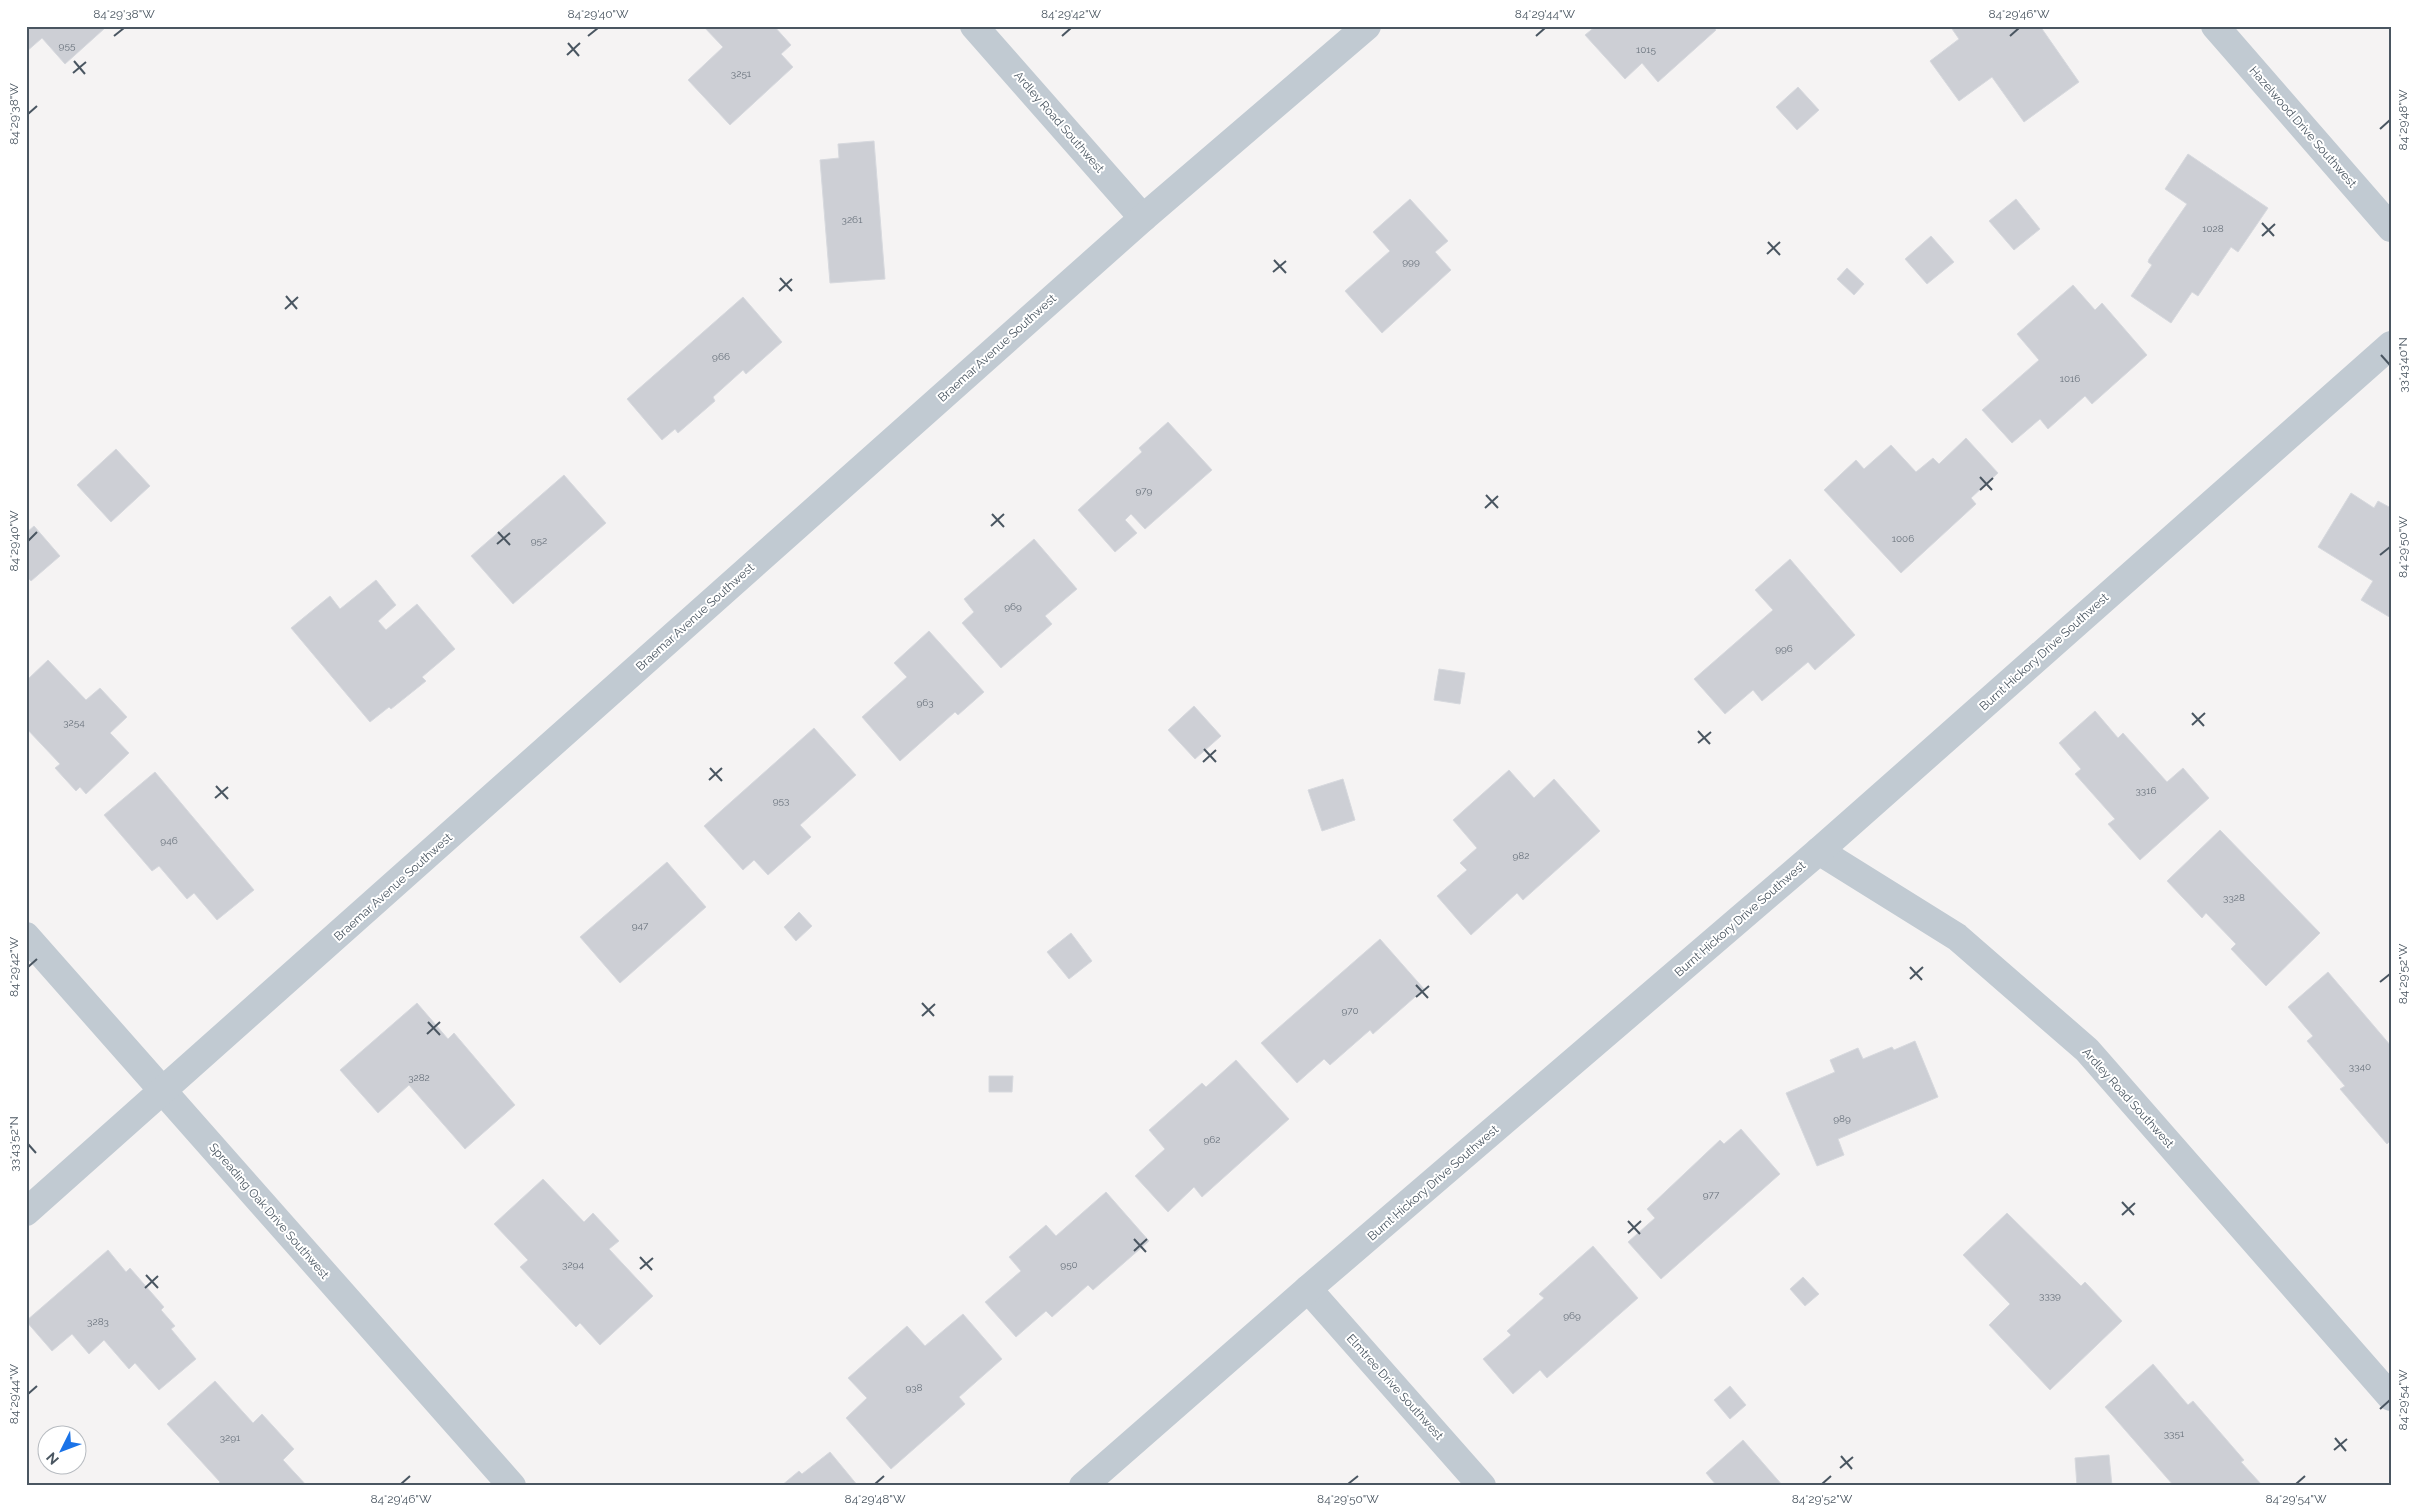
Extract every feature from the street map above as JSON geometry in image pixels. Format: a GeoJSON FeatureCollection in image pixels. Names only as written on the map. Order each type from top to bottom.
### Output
{"type":"FeatureCollection","features":[{"type":"Feature","properties":{"kind":"street","name":"Ardley Road Southwest"},"geometry":{"type":"LineString","coordinates":[[974,26],[1143,218]]}},
{"type":"Feature","properties":{"kind":"street","name":"Braemar Avenue Southwest"},"geometry":{"type":"LineString","coordinates":[[26,1212],[164,1092],[1143,218],[1367,26]]}},
{"type":"Feature","properties":{"kind":"street","name":"Hazelwood Drive Southwest"},"geometry":{"type":"LineString","coordinates":[[2215,26],[2391,228]]}},
{"type":"Feature","properties":{"kind":"street","name":"Burnt Hickory Drive Southwest"},"geometry":{"type":"LineString","coordinates":[[1083,1486],[1308,1289],[1819,851],[2391,344]]}},
{"type":"Feature","properties":{"kind":"street","name":"Ardley Road Southwest"},"geometry":{"type":"LineString","coordinates":[[1819,851],[1957,937],[2087,1050],[2391,1397]]}},
{"type":"Feature","properties":{"kind":"street","name":"Spreading Oak Drive Southwest"},"geometry":{"type":"LineString","coordinates":[[26,936],[512,1486]]}},
{"type":"Feature","properties":{"kind":"street","name":"Elmtree Drive Southwest"},"geometry":{"type":"LineString","coordinates":[[1308,1289],[1482,1486]]}},
{"type":"Feature","properties":{"kind":"building"},"geometry":{"type":"Polygon","coordinates":[[[26,26],[103,26],[105,28],[65,64],[42,38],[26,52],[26,26]]]}},
{"type":"Feature","properties":{"kind":"building"},"geometry":{"type":"Polygon","coordinates":[[[703,26],[774,26],[791,45],[781,54],[793,67],[730,125],[688,80],[723,47],[703,26]]]}},
{"type":"Feature","properties":{"kind":"building"},"geometry":{"type":"Polygon","coordinates":[[[1596,26],[1712,26],[1716,30],[1658,82],[1642,63],[1625,79],[1585,35],[1596,26]]]}},
{"type":"Feature","properties":{"kind":"building"},"geometry":{"type":"Polygon","coordinates":[[[1950,26],[2040,26],[2079,82],[2024,122],[1992,77],[1959,101],[1930,61],[1959,39],[1950,26]]]}},
{"type":"Feature","properties":{"kind":"building"},"geometry":{"type":"Polygon","coordinates":[[[1798,87],[1819,110],[1797,130],[1776,107],[1798,87]]]}},
{"type":"Feature","properties":{"kind":"building"},"geometry":{"type":"Polygon","coordinates":[[[874,141],[885,279],[830,283],[820,160],[839,158],[838,144],[874,141]]]}},
{"type":"Feature","properties":{"kind":"building"},"geometry":{"type":"Polygon","coordinates":[[[2188,154],[2268,208],[2238,252],[2231,247],[2198,296],[2192,292],[2171,323],[2131,296],[2152,265],[2148,262],[2149,259],[2187,204],[2165,189],[2188,154]]]}},
{"type":"Feature","properties":{"kind":"building"},"geometry":{"type":"Polygon","coordinates":[[[1410,199],[1448,241],[1435,252],[1451,270],[1382,333],[1345,291],[1390,251],[1373,232],[1410,199]]]}},
{"type":"Feature","properties":{"kind":"building"},"geometry":{"type":"Polygon","coordinates":[[[2016,199],[2040,229],[2014,250],[1989,221],[2016,199]]]}},
{"type":"Feature","properties":{"kind":"building"},"geometry":{"type":"Polygon","coordinates":[[[1931,236],[1954,262],[1927,284],[1905,259],[1931,236]]]}},
{"type":"Feature","properties":{"kind":"building"},"geometry":{"type":"Polygon","coordinates":[[[1847,268],[1864,284],[1854,295],[1837,279],[1847,268]]]}},
{"type":"Feature","properties":{"kind":"building"},"geometry":{"type":"Polygon","coordinates":[[[2073,285],[2095,310],[2102,303],[2147,355],[2092,404],[2085,396],[2048,429],[2040,419],[2012,443],[1982,410],[2039,360],[2017,334],[2073,285]]]}},
{"type":"Feature","properties":{"kind":"building"},"geometry":{"type":"Polygon","coordinates":[[[743,297],[782,342],[746,374],[743,370],[713,397],[715,401],[678,433],[675,429],[662,440],[627,399],[743,297]]]}},
{"type":"Feature","properties":{"kind":"building"},"geometry":{"type":"Polygon","coordinates":[[[1168,422],[1212,470],[1145,529],[1131,514],[1125,520],[1137,533],[1115,552],[1078,510],[1142,452],[1139,448],[1168,422]]]}},
{"type":"Feature","properties":{"kind":"building"},"geometry":{"type":"Polygon","coordinates":[[[1966,438],[1998,473],[1971,498],[1976,504],[1901,573],[1824,490],[1856,460],[1864,469],[1891,445],[1916,472],[1933,458],[1939,464],[1966,438]]]}},
{"type":"Feature","properties":{"kind":"building"},"geometry":{"type":"Polygon","coordinates":[[[116,449],[150,486],[111,522],[77,485],[116,449]]]}},
{"type":"Feature","properties":{"kind":"building"},"geometry":{"type":"Polygon","coordinates":[[[564,475],[606,523],[513,604],[471,556],[564,475]]]}},
{"type":"Feature","properties":{"kind":"building"},"geometry":{"type":"Polygon","coordinates":[[[2351,493],[2374,508],[2378,501],[2391,508],[2391,618],[2361,600],[2373,581],[2318,547],[2351,493]]]}},
{"type":"Feature","properties":{"kind":"building"},"geometry":{"type":"Polygon","coordinates":[[[34,526],[60,556],[31,581],[29,579],[26,581],[26,533],[34,526]]]}},
{"type":"Feature","properties":{"kind":"building"},"geometry":{"type":"Polygon","coordinates":[[[1034,539],[1077,589],[1045,616],[1052,624],[1001,668],[962,623],[974,612],[964,599],[1034,539]]]}},
{"type":"Feature","properties":{"kind":"building"},"geometry":{"type":"Polygon","coordinates":[[[1790,559],[1855,635],[1815,670],[1808,662],[1762,701],[1753,690],[1725,714],[1694,679],[1773,610],[1755,590],[1790,559]]]}},
{"type":"Feature","properties":{"kind":"building"},"geometry":{"type":"Polygon","coordinates":[[[376,580],[396,605],[378,621],[386,630],[417,604],[455,649],[422,677],[426,681],[391,709],[389,707],[370,722],[291,628],[330,596],[340,609],[376,580]]]}},
{"type":"Feature","properties":{"kind":"building"},"geometry":{"type":"Polygon","coordinates":[[[929,631],[984,692],[958,715],[955,712],[900,761],[862,717],[907,677],[894,663],[929,631]]]}},
{"type":"Feature","properties":{"kind":"building"},"geometry":{"type":"Polygon","coordinates":[[[48,660],[86,700],[100,688],[127,717],[110,733],[129,753],[86,794],[80,787],[76,791],[55,768],[60,764],[26,728],[26,681],[48,660]]]}},
{"type":"Feature","properties":{"kind":"building"},"geometry":{"type":"Polygon","coordinates":[[[1439,669],[1465,673],[1460,704],[1434,700],[1439,669]]]}},
{"type":"Feature","properties":{"kind":"building"},"geometry":{"type":"Polygon","coordinates":[[[1194,706],[1221,736],[1195,759],[1168,730],[1194,706]]]}},
{"type":"Feature","properties":{"kind":"building"},"geometry":{"type":"Polygon","coordinates":[[[2095,711],[2118,738],[2123,733],[2167,782],[2183,768],[2209,798],[2140,860],[2108,824],[2115,819],[2075,774],[2081,769],[2059,743],[2095,711]]]}},
{"type":"Feature","properties":{"kind":"building"},"geometry":{"type":"Polygon","coordinates":[[[814,728],[856,775],[800,825],[811,837],[768,875],[754,860],[743,870],[704,826],[814,728]]]}},
{"type":"Feature","properties":{"kind":"building"},"geometry":{"type":"Polygon","coordinates":[[[1509,770],[1534,798],[1554,779],[1600,831],[1523,900],[1517,893],[1471,935],[1437,896],[1467,870],[1460,863],[1477,848],[1453,820],[1509,770]]]}},
{"type":"Feature","properties":{"kind":"building"},"geometry":{"type":"Polygon","coordinates":[[[155,772],[254,890],[217,920],[194,893],[187,899],[159,866],[152,871],[104,815],[155,772]]]}},
{"type":"Feature","properties":{"kind":"building"},"geometry":{"type":"Polygon","coordinates":[[[1343,779],[1355,820],[1322,831],[1308,790],[1343,779]]]}},
{"type":"Feature","properties":{"kind":"building"},"geometry":{"type":"Polygon","coordinates":[[[2220,830],[2320,933],[2266,986],[2231,949],[2236,944],[2206,913],[2202,918],[2167,881],[2220,830]]]}},
{"type":"Feature","properties":{"kind":"building"},"geometry":{"type":"Polygon","coordinates":[[[667,862],[706,907],[620,983],[580,937],[667,862]]]}},
{"type":"Feature","properties":{"kind":"building"},"geometry":{"type":"Polygon","coordinates":[[[799,912],[812,926],[796,941],[784,927],[799,912]]]}},
{"type":"Feature","properties":{"kind":"building"},"geometry":{"type":"Polygon","coordinates":[[[1071,933],[1092,961],[1069,979],[1047,952],[1071,933]]]}},
{"type":"Feature","properties":{"kind":"building"},"geometry":{"type":"Polygon","coordinates":[[[1380,939],[1424,989],[1373,1034],[1370,1030],[1330,1065],[1324,1059],[1297,1083],[1261,1043],[1380,939]]]}},
{"type":"Feature","properties":{"kind":"building"},"geometry":{"type":"Polygon","coordinates":[[[2328,972],[2391,1046],[2391,1140],[2387,1144],[2340,1089],[2345,1086],[2307,1041],[2313,1036],[2288,1007],[2328,972]]]}},
{"type":"Feature","properties":{"kind":"building"},"geometry":{"type":"Polygon","coordinates":[[[417,1003],[448,1039],[454,1033],[515,1105],[465,1149],[409,1085],[378,1113],[340,1070],[417,1003]]]}},
{"type":"Feature","properties":{"kind":"building"},"geometry":{"type":"Polygon","coordinates":[[[1915,1041],[1938,1097],[1838,1139],[1844,1155],[1817,1166],[1786,1093],[1835,1072],[1830,1060],[1858,1048],[1863,1059],[1892,1047],[1894,1050],[1915,1041]]]}},
{"type":"Feature","properties":{"kind":"building"},"geometry":{"type":"Polygon","coordinates":[[[1236,1060],[1289,1119],[1202,1197],[1194,1187],[1168,1212],[1135,1176],[1165,1149],[1149,1130],[1202,1083],[1206,1087],[1236,1060]]]}},
{"type":"Feature","properties":{"kind":"building"},"geometry":{"type":"Polygon","coordinates":[[[989,1076],[1013,1076],[1012,1092],[989,1092],[989,1076]]]}},
{"type":"Feature","properties":{"kind":"building"},"geometry":{"type":"Polygon","coordinates":[[[1741,1129],[1780,1174],[1661,1279],[1628,1242],[1655,1218],[1647,1209],[1720,1140],[1724,1144],[1741,1129]]]}},
{"type":"Feature","properties":{"kind":"building"},"geometry":{"type":"Polygon","coordinates":[[[543,1179],[584,1222],[593,1213],[619,1241],[609,1249],[653,1296],[600,1345],[580,1323],[576,1327],[520,1267],[528,1260],[494,1224],[543,1179]]]}},
{"type":"Feature","properties":{"kind":"building"},"geometry":{"type":"Polygon","coordinates":[[[1106,1192],[1149,1241],[1093,1290],[1088,1285],[1052,1317],[1046,1311],[1016,1337],[985,1302],[1021,1271],[1009,1257],[1046,1225],[1056,1236],[1106,1192]]]}},
{"type":"Feature","properties":{"kind":"building"},"geometry":{"type":"Polygon","coordinates":[[[2007,1213],[2081,1286],[2085,1282],[2122,1321],[2050,1390],[1989,1325],[2010,1304],[1963,1255],[2007,1213]]]}},
{"type":"Feature","properties":{"kind":"building"},"geometry":{"type":"Polygon","coordinates":[[[1593,1246],[1638,1298],[1547,1378],[1540,1370],[1513,1394],[1483,1359],[1511,1335],[1507,1331],[1544,1298],[1539,1294],[1593,1246]]]}},
{"type":"Feature","properties":{"kind":"building"},"geometry":{"type":"Polygon","coordinates":[[[108,1250],[126,1272],[130,1268],[164,1307],[161,1310],[175,1326],[171,1329],[196,1359],[159,1390],[135,1363],[129,1369],[104,1340],[89,1354],[72,1334],[52,1351],[26,1321],[108,1250]]]}},
{"type":"Feature","properties":{"kind":"building"},"geometry":{"type":"Polygon","coordinates":[[[1803,1277],[1819,1294],[1805,1306],[1790,1289],[1803,1277]]]}},
{"type":"Feature","properties":{"kind":"building"},"geometry":{"type":"Polygon","coordinates":[[[963,1314],[1002,1359],[959,1397],[965,1404],[891,1469],[846,1418],[867,1398],[848,1378],[907,1326],[925,1346],[963,1314]]]}},
{"type":"Feature","properties":{"kind":"building"},"geometry":{"type":"Polygon","coordinates":[[[2153,1364],[2188,1405],[2193,1401],[2244,1460],[2241,1462],[2261,1484],[2174,1486],[2105,1407],[2153,1364]]]}},
{"type":"Feature","properties":{"kind":"building"},"geometry":{"type":"Polygon","coordinates":[[[215,1381],[253,1423],[262,1414],[294,1449],[283,1460],[307,1486],[216,1486],[220,1482],[167,1424],[215,1381]]]}},
{"type":"Feature","properties":{"kind":"building"},"geometry":{"type":"Polygon","coordinates":[[[1730,1386],[1746,1405],[1730,1419],[1714,1400],[1730,1386]]]}},
{"type":"Feature","properties":{"kind":"building"},"geometry":{"type":"Polygon","coordinates":[[[1743,1440],[1783,1486],[1717,1486],[1706,1473],[1743,1440]]]}},
{"type":"Feature","properties":{"kind":"building"},"geometry":{"type":"Polygon","coordinates":[[[830,1452],[858,1486],[781,1486],[799,1471],[802,1474],[830,1452]]]}},
{"type":"Feature","properties":{"kind":"building"},"geometry":{"type":"Polygon","coordinates":[[[2109,1455],[2112,1486],[2077,1486],[2075,1458],[2109,1455]]]}}]}
